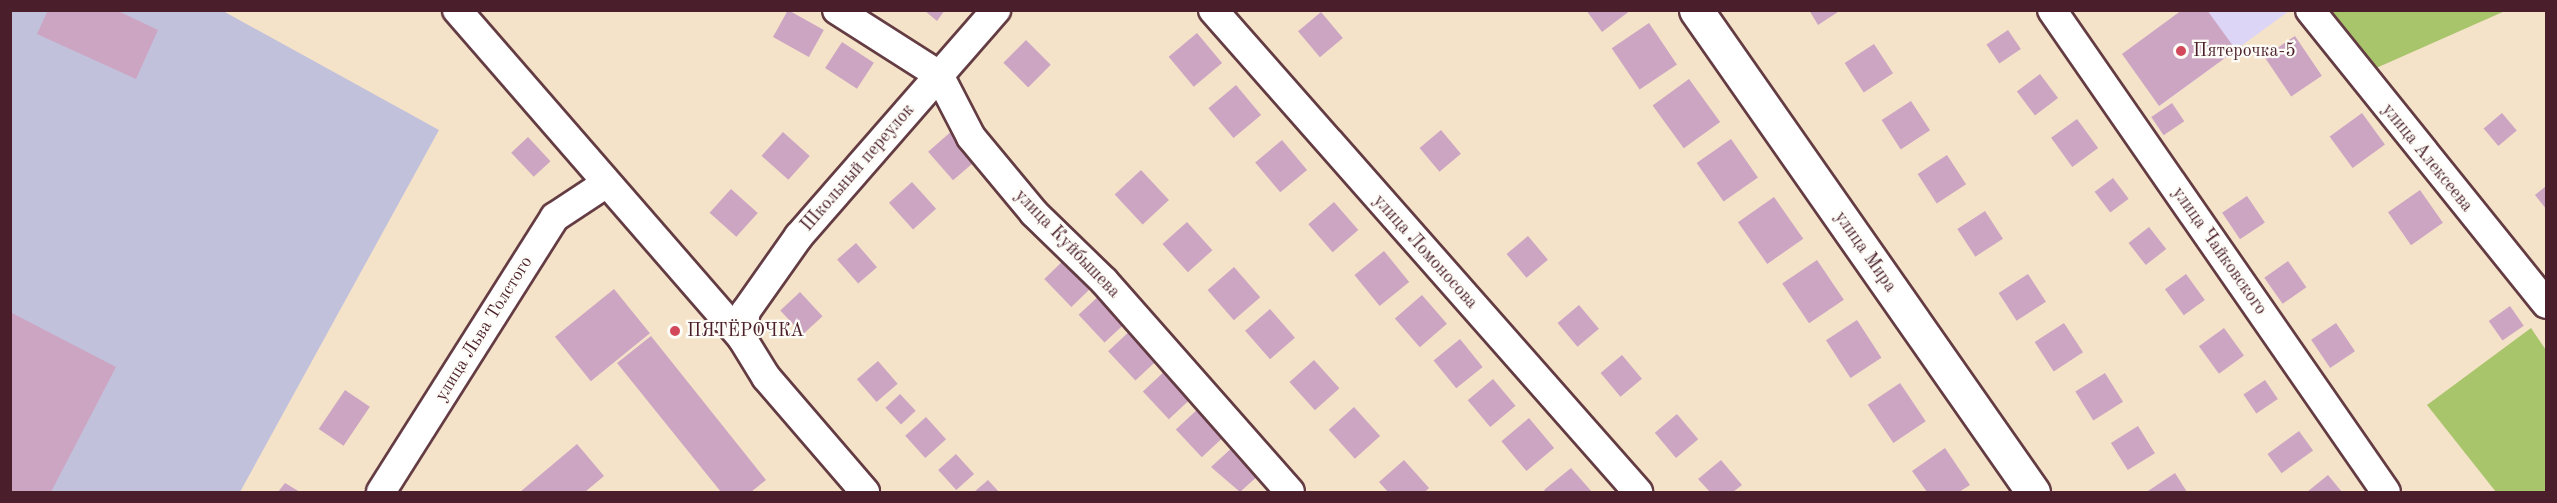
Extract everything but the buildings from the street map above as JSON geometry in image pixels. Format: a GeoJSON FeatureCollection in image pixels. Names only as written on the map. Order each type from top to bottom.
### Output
{"type":"FeatureCollection","features":[{"type":"Feature","properties":{"kind":"main road","name":"улица Мира"},"geometry":{"type":"LineString","coordinates":[[1696,10],[2034,492]]}},
{"type":"Feature","properties":{"kind":"street"},"geometry":{"type":"LineString","coordinates":[[457,10],[605,184],[742,338],[766,377],[864,492]]}},
{"type":"Feature","properties":{"kind":"street"},"geometry":{"type":"LineString","coordinates":[[837,10],[939,75]]}},
{"type":"Feature","properties":{"kind":"street","name":"Школьный переулок"},"geometry":{"type":"LineString","coordinates":[[742,338],[746,311],[799,236],[996,10]]}},
{"type":"Feature","properties":{"kind":"street","name":"улица Ломоносова"},"geometry":{"type":"LineString","coordinates":[[1213,10],[1638,492]]}},
{"type":"Feature","properties":{"kind":"street","name":"улица Чайковского"},"geometry":{"type":"LineString","coordinates":[[2052,10],[2386,492]]}},
{"type":"Feature","properties":{"kind":"street","name":"улица Алексеева"},"geometry":{"type":"LineString","coordinates":[[2310,10],[2547,304]]}},
{"type":"Feature","properties":{"kind":"street","name":"улица Куйбышева"},"geometry":{"type":"LineString","coordinates":[[939,75],[971,137],[1034,213],[1104,281],[1290,492]]}},
{"type":"Feature","properties":{"kind":"street","name":"улица Льва Толстого"},"geometry":{"type":"LineString","coordinates":[[381,492],[555,217],[605,184]]}},
{"type":"Feature","properties":{"kind":"shaded area"},"geometry":{"type":"Polygon","coordinates":[[[10,11],[223,11],[439,130],[240,492],[11,492],[10,11]]]}},
{"type":"Feature","properties":{"kind":"shaded area"},"geometry":{"type":"Polygon","coordinates":[[[2182,11],[2289,11],[2159,106],[2182,11]]]}},
{"type":"Feature","properties":{"kind":"green space"},"geometry":{"type":"Polygon","coordinates":[[[2329,11],[2505,11],[2374,69],[2329,11]]]}},
{"type":"Feature","properties":{"kind":"green space"},"geometry":{"type":"Polygon","coordinates":[[[2531,328],[2546,350],[2546,492],[2496,492],[2427,405],[2531,328]]]}},
{"type":"Feature","properties":{"kind":"place","name":"Пятерочка-5"},"geometry":{"type":"Point","coordinates":[2181,51]}},
{"type":"Feature","properties":{"kind":"place","name":"ПЯТЁРОЧКА"},"geometry":{"type":"Point","coordinates":[675,331]}}]}
